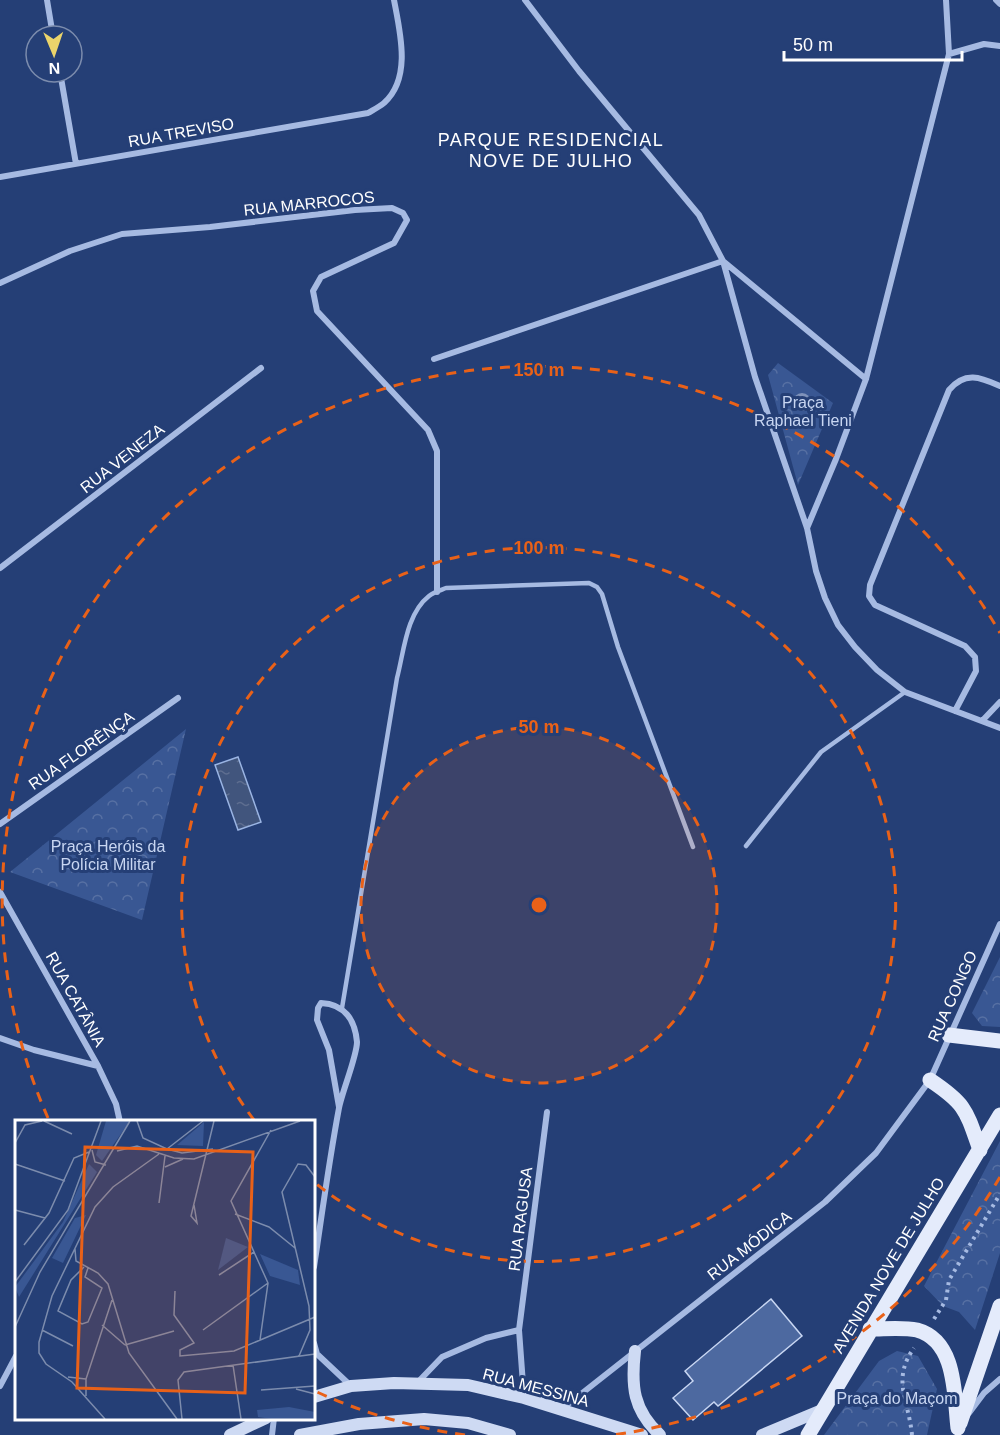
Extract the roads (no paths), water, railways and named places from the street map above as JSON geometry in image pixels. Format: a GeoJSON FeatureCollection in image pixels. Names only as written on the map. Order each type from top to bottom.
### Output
{"type":"FeatureCollection","features":[{"type":"Feature","properties":{"kind":"main road"},"geometry":{"type":"LineString","coordinates":[[949,1035],[1000,1041]]}},
{"type":"Feature","properties":{"kind":"main road"},"geometry":{"type":"LineString","coordinates":[[930,1080],[951,1094],[965,1109],[980,1150]]}},
{"type":"Feature","properties":{"kind":"main road","name":"AVENIDA NOVE DE JULHO"},"geometry":{"type":"LineString","coordinates":[[808,1435],[1000,1115]]}},
{"type":"Feature","properties":{"kind":"main road"},"geometry":{"type":"LineString","coordinates":[[957,1432],[1000,1306]]}},
{"type":"Feature","properties":{"kind":"main road"},"geometry":{"type":"LineString","coordinates":[[870,1329],[919,1331],[940,1345],[950,1368],[957,1432]]}},
{"type":"Feature","properties":{"kind":"main road"},"geometry":{"type":"LineString","coordinates":[[635,1351],[634,1392],[639,1411],[660,1435]]}},
{"type":"Feature","properties":{"kind":"main road","name":"RUA MESSINA"},"geometry":{"type":"LineString","coordinates":[[315,1396],[351,1386],[394,1383],[468,1385],[562,1408],[642,1435]]}},
{"type":"Feature","properties":{"kind":"main road"},"geometry":{"type":"LineString","coordinates":[[762,1435],[822,1410]]}},
{"type":"Feature","properties":{"kind":"main road"},"geometry":{"type":"LineString","coordinates":[[300,1435],[359,1424],[424,1419],[468,1423],[510,1435]]}},
{"type":"Feature","properties":{"kind":"main road"},"geometry":{"type":"LineString","coordinates":[[230,1435],[264,1420]]}},
{"type":"Feature","properties":{"kind":"street"},"geometry":{"type":"LineString","coordinates":[[47,0],[51,24]]}},
{"type":"Feature","properties":{"kind":"street","name":"RUA TREVISO"},"geometry":{"type":"LineString","coordinates":[[0,177],[368,113],[385,102],[395,86],[402,67],[401,39],[394,0]]}},
{"type":"Feature","properties":{"kind":"street"},"geometry":{"type":"LineString","coordinates":[[525,0],[579,71],[699,215],[723,261],[755,377],[807,528],[816,571],[825,598],[838,625],[877,670],[905,692],[1000,728]]}},
{"type":"Feature","properties":{"kind":"street"},"geometry":{"type":"LineString","coordinates":[[807,528],[866,379],[949,54],[946,0]]}},
{"type":"Feature","properties":{"kind":"street"},"geometry":{"type":"LineString","coordinates":[[996,0],[1000,3]]}},
{"type":"Feature","properties":{"kind":"street"},"geometry":{"type":"LineString","coordinates":[[949,54],[984,44],[1000,46]]}},
{"type":"Feature","properties":{"kind":"street"},"geometry":{"type":"LineString","coordinates":[[62,84],[76,164]]}},
{"type":"Feature","properties":{"kind":"street","name":"RUA MARROCOS"},"geometry":{"type":"LineString","coordinates":[[0,283],[70,251],[122,234],[230,225],[355,210],[392,208],[403,213],[407,220],[394,243],[321,277],[313,291],[317,311],[428,430],[437,450],[437,592]]}},
{"type":"Feature","properties":{"kind":"street"},"geometry":{"type":"LineString","coordinates":[[434,359],[723,261]]}},
{"type":"Feature","properties":{"kind":"street"},"geometry":{"type":"LineString","coordinates":[[723,261],[866,379]]}},
{"type":"Feature","properties":{"kind":"street","name":"RUA VENEZA"},"geometry":{"type":"LineString","coordinates":[[0,568],[261,368]]}},
{"type":"Feature","properties":{"kind":"street"},"geometry":{"type":"LineString","coordinates":[[956,711],[976,671],[975,657],[965,646],[875,605],[869,596],[870,585],[949,390],[956,381],[968,377],[980,377],[1000,386]]}},
{"type":"Feature","properties":{"kind":"street","name":"RUA FLORÊNÇA"},"geometry":{"type":"LineString","coordinates":[[0,824],[178,698]]}},
{"type":"Feature","properties":{"kind":"street"},"geometry":{"type":"LineString","coordinates":[[982,721],[1000,702]]}},
{"type":"Feature","properties":{"kind":"street","name":"RUA CATÂNIA"},"geometry":{"type":"LineString","coordinates":[[0,892],[98,1066],[116,1104],[120,1120]]}},
{"type":"Feature","properties":{"kind":"street","name":"RUA CONGO"},"geometry":{"type":"LineString","coordinates":[[930,1080],[1000,924]]}},
{"type":"Feature","properties":{"kind":"street"},"geometry":{"type":"LineString","coordinates":[[315,1261],[339,1107],[357,1043],[352,1020],[342,1008],[321,1003],[317,1020],[330,1057],[339,1107]]}},
{"type":"Feature","properties":{"kind":"street"},"geometry":{"type":"LineString","coordinates":[[0,1038],[34,1050],[98,1066]]}},
{"type":"Feature","properties":{"kind":"street","name":"RUA MÓDICA"},"geometry":{"type":"LineString","coordinates":[[562,1408],[825,1202],[876,1153],[930,1080]]}},
{"type":"Feature","properties":{"kind":"street","name":"RUA RAGUSA"},"geometry":{"type":"LineString","coordinates":[[524,1398],[519,1330],[547,1112]]}},
{"type":"Feature","properties":{"kind":"street"},"geometry":{"type":"LineString","coordinates":[[417,1383],[442,1357],[486,1338],[519,1330]]}},
{"type":"Feature","properties":{"kind":"street"},"geometry":{"type":"LineString","coordinates":[[315,1354],[351,1386]]}},
{"type":"Feature","properties":{"kind":"street"},"geometry":{"type":"LineString","coordinates":[[0,1386],[15,1358]]}},
{"type":"Feature","properties":{"kind":"street"},"geometry":{"type":"LineString","coordinates":[[957,1432],[984,1393],[1000,1379]]}},
{"type":"Feature","properties":{"kind":"street"},"geometry":{"type":"LineString","coordinates":[[272,1435],[274,1420]]}},
{"type":"Feature","properties":{"kind":"lane"},"geometry":{"type":"LineString","coordinates":[[342,1008],[398,678],[410,624],[418,608],[430,595],[446,588],[589,583],[597,587],[602,594],[618,647],[693,847]]}},
{"type":"Feature","properties":{"kind":"lane"},"geometry":{"type":"LineString","coordinates":[[746,846],[821,752],[905,692]]}},
{"type":"Feature","properties":{"kind":"water"},"geometry":{"type":"Polygon","coordinates":[[[238,757],[261,822],[238,830],[215,765],[238,757]]]}},
{"type":"Feature","properties":{"kind":"district","name":"PARQUE RESIDENCIAL NOVE DE JULHO"},"geometry":{"type":"Point","coordinates":[551,150]}},
{"type":"Feature","properties":{"kind":"park label","name":"Praça Raphael Tieni"},"geometry":{"type":"Point","coordinates":[803,411]}},
{"type":"Feature","properties":{"kind":"park label","name":"Praça Heróis da Polícia Militar"},"geometry":{"type":"Point","coordinates":[108,855]}},
{"type":"Feature","properties":{"kind":"park label","name":"Praça do Maçom"},"geometry":{"type":"Point","coordinates":[897,1398]}}]}
